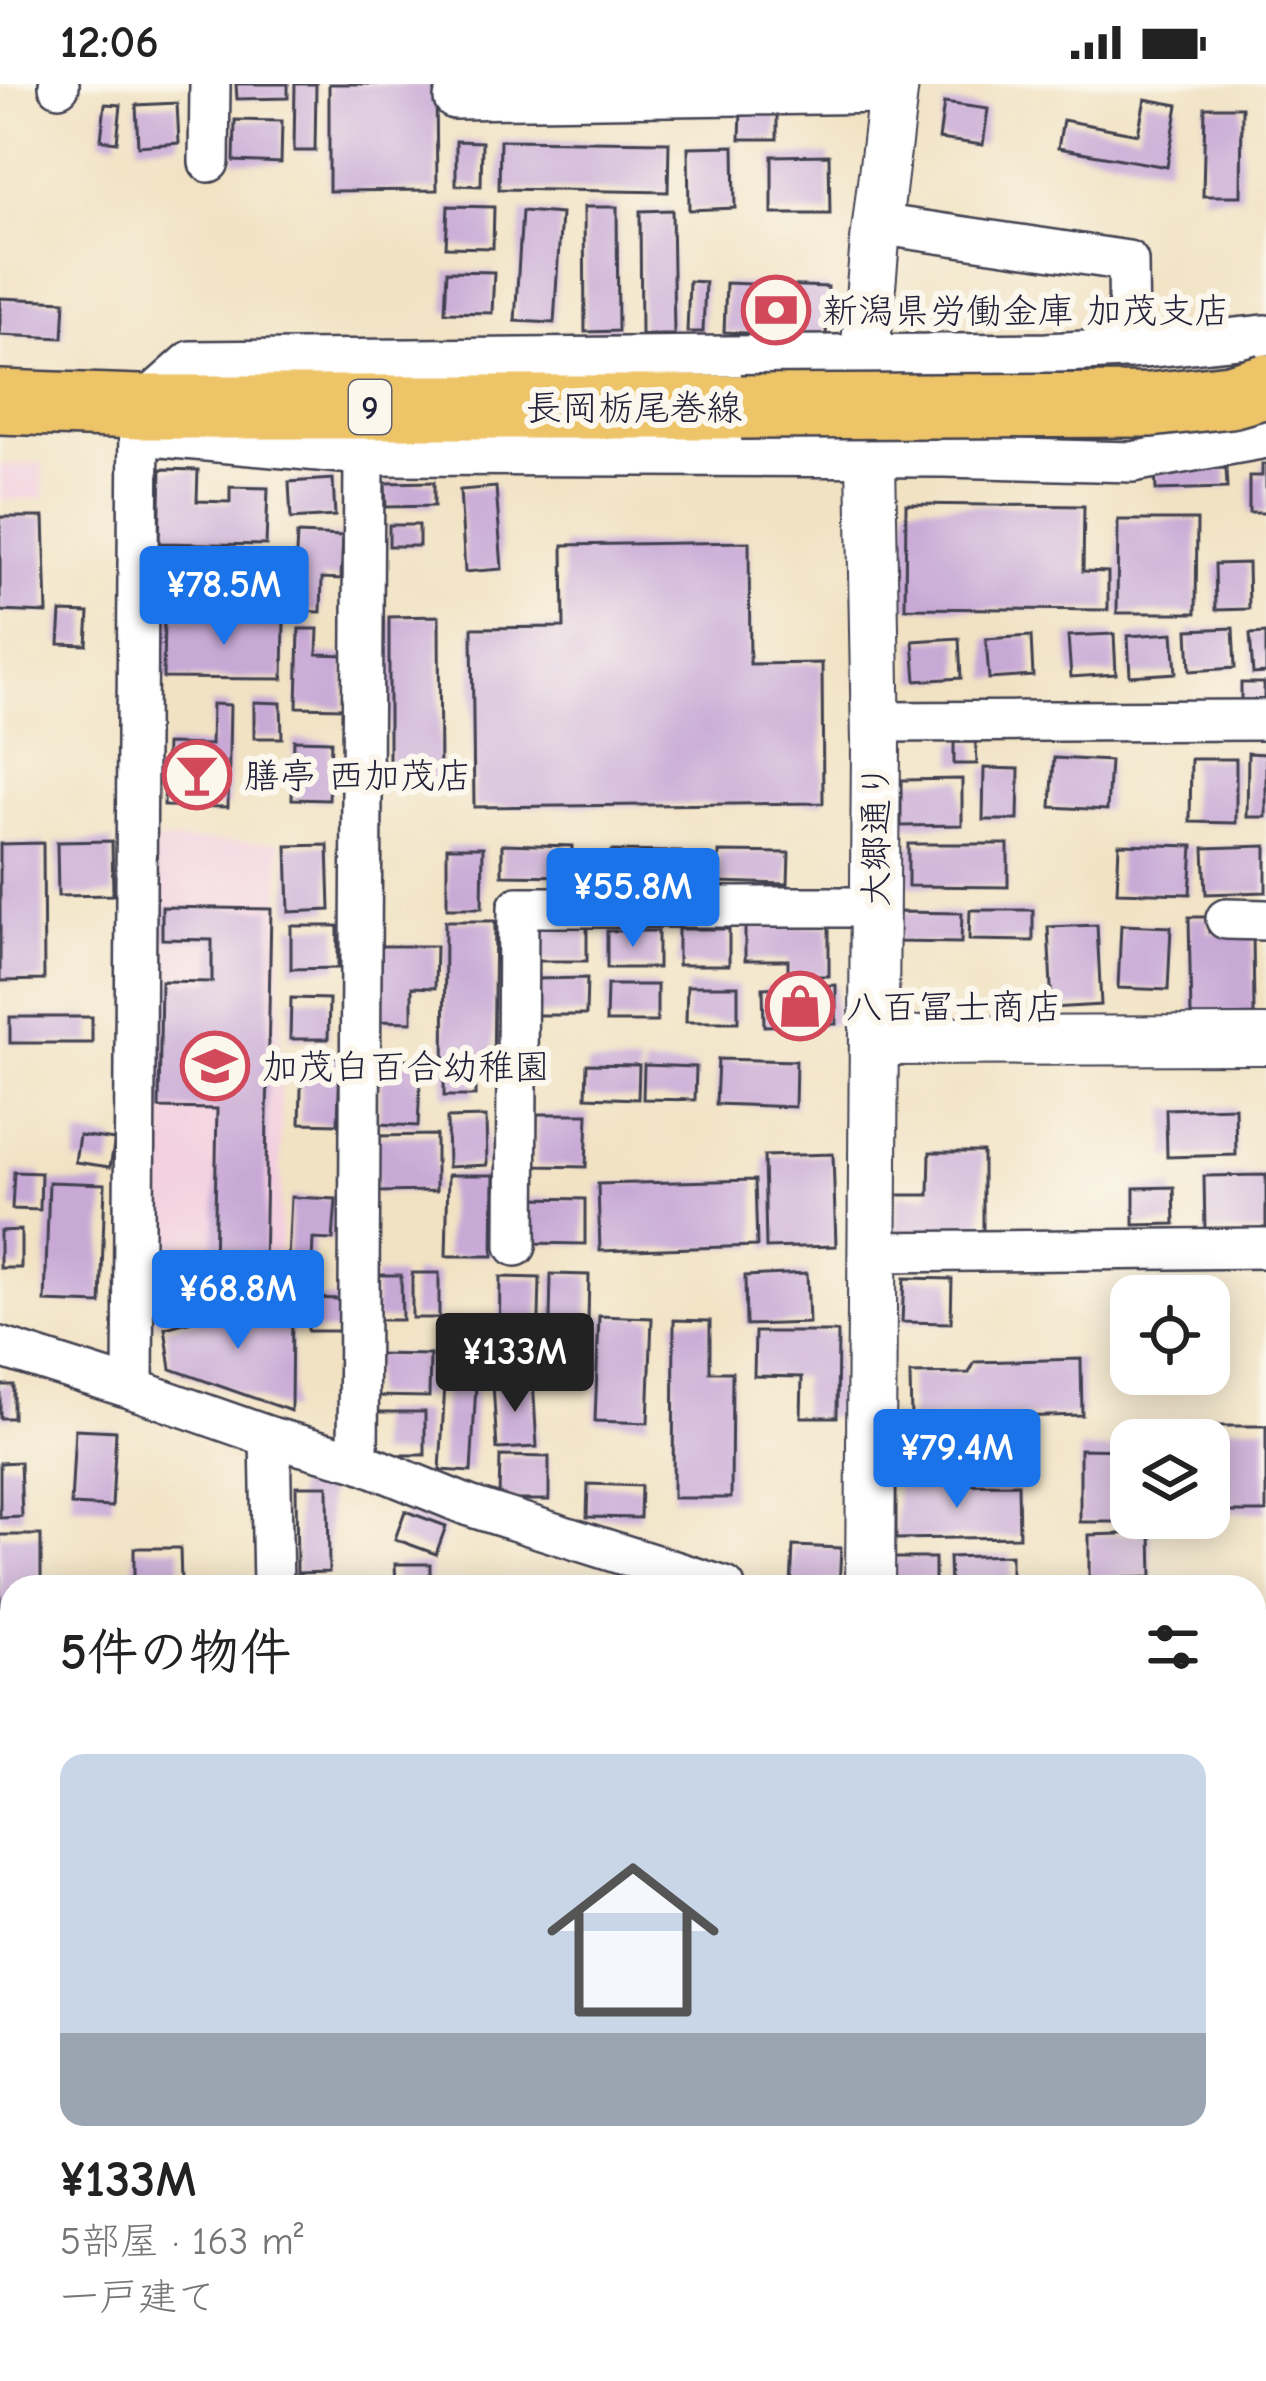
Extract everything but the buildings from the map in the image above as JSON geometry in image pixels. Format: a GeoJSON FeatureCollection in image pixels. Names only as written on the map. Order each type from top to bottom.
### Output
{"type":"FeatureCollection","features":[{"type":"Feature","properties":{"kind":"main road","name":"長岡栃尾巻線"},"geometry":{"type":"LineString","coordinates":[[0,402],[139,421],[741,407],[1150,405],[1230,396],[1266,386]]}},
{"type":"Feature","properties":{"kind":"street"},"geometry":{"type":"LineString","coordinates":[[208,162],[210,84]]}},
{"type":"Feature","properties":{"kind":"street"},"geometry":{"type":"LineString","coordinates":[[454,99],[893,89]]}},
{"type":"Feature","properties":{"kind":"street","name":"大郷通り"},"geometry":{"type":"LineString","coordinates":[[870,1575],[875,722],[865,356],[893,89]]}},
{"type":"Feature","properties":{"kind":"street"},"geometry":{"type":"LineString","coordinates":[[877,224],[1128,261],[1129,349]]}},
{"type":"Feature","properties":{"kind":"street"},"geometry":{"type":"LineString","coordinates":[[133,1389],[139,421],[191,361],[1046,353],[1266,335]]}},
{"type":"Feature","properties":{"kind":"street"},"geometry":{"type":"LineString","coordinates":[[139,421],[364,455],[1132,462],[1266,438]]}},
{"type":"Feature","properties":{"kind":"street"},"geometry":{"type":"LineString","coordinates":[[358,1460],[364,455]]}},
{"type":"Feature","properties":{"kind":"street"},"geometry":{"type":"LineString","coordinates":[[875,722],[1266,720]]}},
{"type":"Feature","properties":{"kind":"street"},"geometry":{"type":"LineString","coordinates":[[516,1246],[518,907],[875,907]]}},
{"type":"Feature","properties":{"kind":"street"},"geometry":{"type":"LineString","coordinates":[[1226,919],[1266,920]]}},
{"type":"Feature","properties":{"kind":"street"},"geometry":{"type":"LineString","coordinates":[[874,1041],[1266,1040]]}},
{"type":"Feature","properties":{"kind":"street"},"geometry":{"type":"LineString","coordinates":[[873,1252],[1266,1248]]}},
{"type":"Feature","properties":{"kind":"street"},"geometry":{"type":"LineString","coordinates":[[0,1347],[270,1437],[358,1460],[469,1506],[687,1575]]}},
{"type":"Feature","properties":{"kind":"street"},"geometry":{"type":"LineString","coordinates":[[270,1437],[273,1575]]}},
{"type":"Feature","properties":{"kind":"shaded area"},"geometry":{"type":"Polygon","coordinates":[[[42,463],[44,498],[0,500],[0,465],[42,463]]]}},
{"type":"Feature","properties":{"kind":"shaded area","name":"加茂白百合幼稚園"},"geometry":{"type":"Polygon","coordinates":[[[154,841],[280,842],[281,1291],[145,1325],[154,841]]]}},
{"type":"Feature","properties":{"kind":"place","name":"新潟県労働金庫 加茂支店"},"geometry":{"type":"Point","coordinates":[776,310]}},
{"type":"Feature","properties":{"kind":"place","name":"膳亭 西加茂店"},"geometry":{"type":"Point","coordinates":[197,775]}},
{"type":"Feature","properties":{"kind":"place","name":"八百冨士商店"},"geometry":{"type":"Point","coordinates":[800,1006]}},
{"type":"Feature","properties":{"kind":"place","name":"加茂白百合幼稚園"},"geometry":{"type":"Point","coordinates":[215,1066]}}]}
